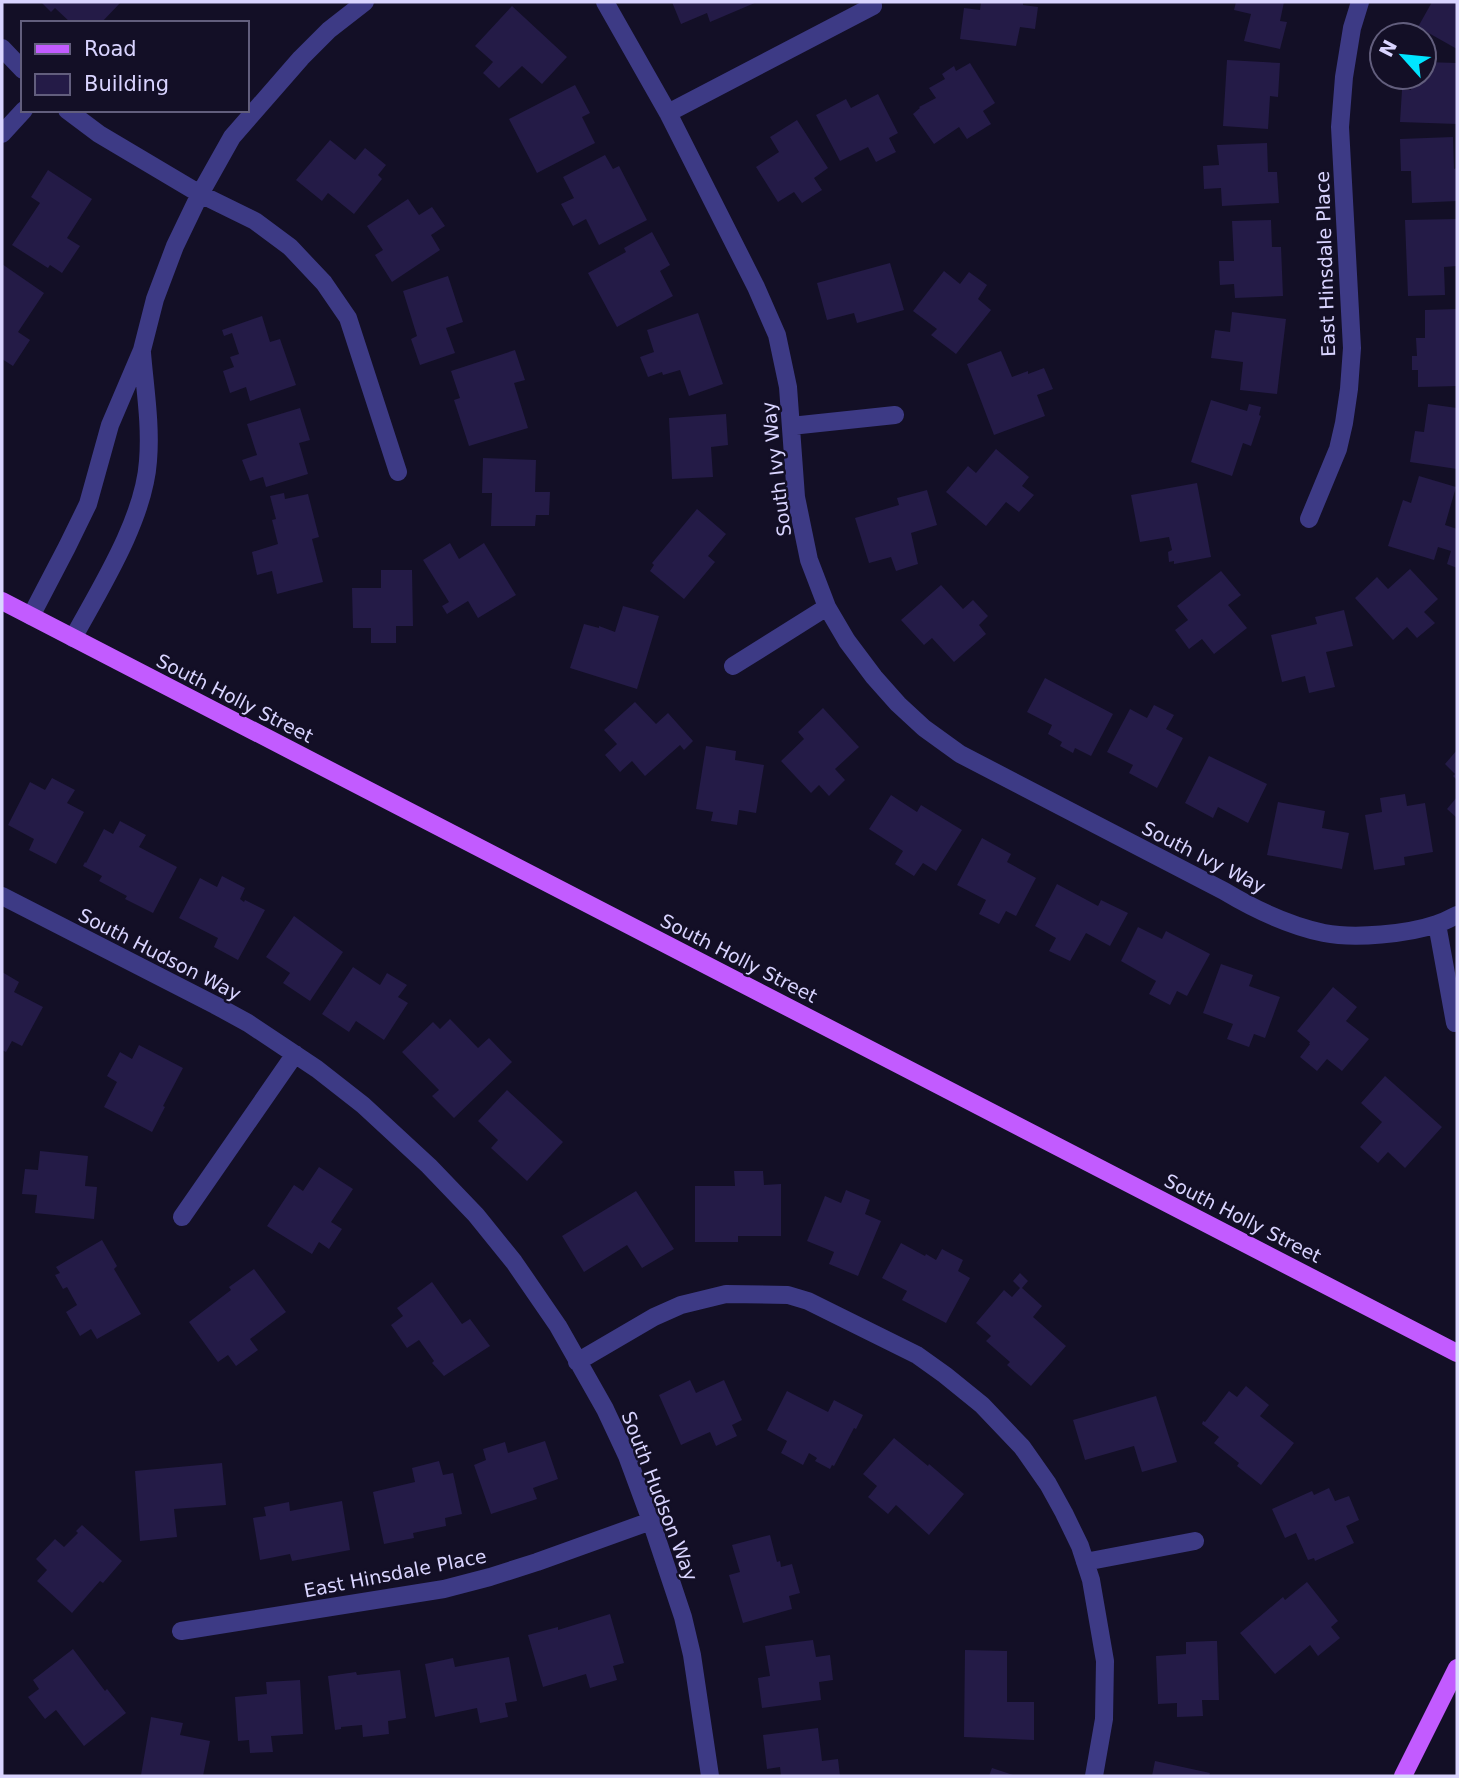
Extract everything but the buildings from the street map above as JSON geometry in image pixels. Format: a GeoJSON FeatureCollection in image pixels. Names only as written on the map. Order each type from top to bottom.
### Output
{"type":"FeatureCollection","features":[{"type":"Feature","properties":{"kind":"main road","name":"South Holly Street"},"geometry":{"type":"LineString","coordinates":[[2,601],[1457,1353]]}},
{"type":"Feature","properties":{"kind":"main road"},"geometry":{"type":"LineString","coordinates":[[1403,1776],[1457,1668]]}},
{"type":"Feature","properties":{"kind":"street"},"geometry":{"type":"LineString","coordinates":[[31,616],[88,504],[110,425],[142,350],[155,299],[175,246],[200,194],[232,137],[300,58],[329,30],[365,2]]}},
{"type":"Feature","properties":{"kind":"street","name":"South Ivy Way"},"geometry":{"type":"LineString","coordinates":[[605,2],[668,113],[756,287],[777,335],[788,387],[796,497],[809,560],[827,607],[882,686],[924,728],[952,749],[1245,904],[1325,933],[1361,936],[1437,924],[1457,915]]}},
{"type":"Feature","properties":{"kind":"street","name":"East Hinsdale Place"},"geometry":{"type":"LineString","coordinates":[[1309,519],[1338,449],[1345,423],[1349,389],[1352,348],[1340,127],[1344,76],[1352,28],[1360,2]]}},
{"type":"Feature","properties":{"kind":"street"},"geometry":{"type":"LineString","coordinates":[[668,113],[873,6]]}},
{"type":"Feature","properties":{"kind":"street"},"geometry":{"type":"LineString","coordinates":[[2,48],[21,68]]}},
{"type":"Feature","properties":{"kind":"street"},"geometry":{"type":"LineString","coordinates":[[2,134],[21,112]]}},
{"type":"Feature","properties":{"kind":"street"},"geometry":{"type":"LineString","coordinates":[[70,112],[99,134],[200,194],[255,221],[290,247],[324,283],[348,318],[398,472]]}},
{"type":"Feature","properties":{"kind":"street"},"geometry":{"type":"LineString","coordinates":[[74,638],[119,552],[142,492],[148,463],[149,433],[142,350]]}},
{"type":"Feature","properties":{"kind":"street"},"geometry":{"type":"LineString","coordinates":[[791,426],[895,415]]}},
{"type":"Feature","properties":{"kind":"street"},"geometry":{"type":"LineString","coordinates":[[733,666],[827,607]]}},
{"type":"Feature","properties":{"kind":"street","name":"South Hudson Way"},"geometry":{"type":"LineString","coordinates":[[2,896],[248,1023],[317,1069],[363,1105],[429,1166],[476,1215],[514,1262],[558,1326],[605,1409],[652,1521],[683,1617],[692,1655],[710,1776]]}},
{"type":"Feature","properties":{"kind":"street"},"geometry":{"type":"LineString","coordinates":[[1437,924],[1455,1023]]}},
{"type":"Feature","properties":{"kind":"street"},"geometry":{"type":"LineString","coordinates":[[182,1217],[295,1054]]}},
{"type":"Feature","properties":{"kind":"street"},"geometry":{"type":"LineString","coordinates":[[577,1362],[654,1317],[681,1305],[726,1294],[788,1295],[808,1301],[917,1355],[946,1375],[982,1405],[1021,1447],[1048,1484],[1080,1546],[1091,1580],[1105,1661],[1104,1719],[1094,1776]]}},
{"type":"Feature","properties":{"kind":"street","name":"East Hinsdale Place"},"geometry":{"type":"LineString","coordinates":[[181,1631],[444,1589],[537,1562],[652,1521]]}},
{"type":"Feature","properties":{"kind":"street"},"geometry":{"type":"LineString","coordinates":[[1084,1562],[1195,1541]]}}]}
